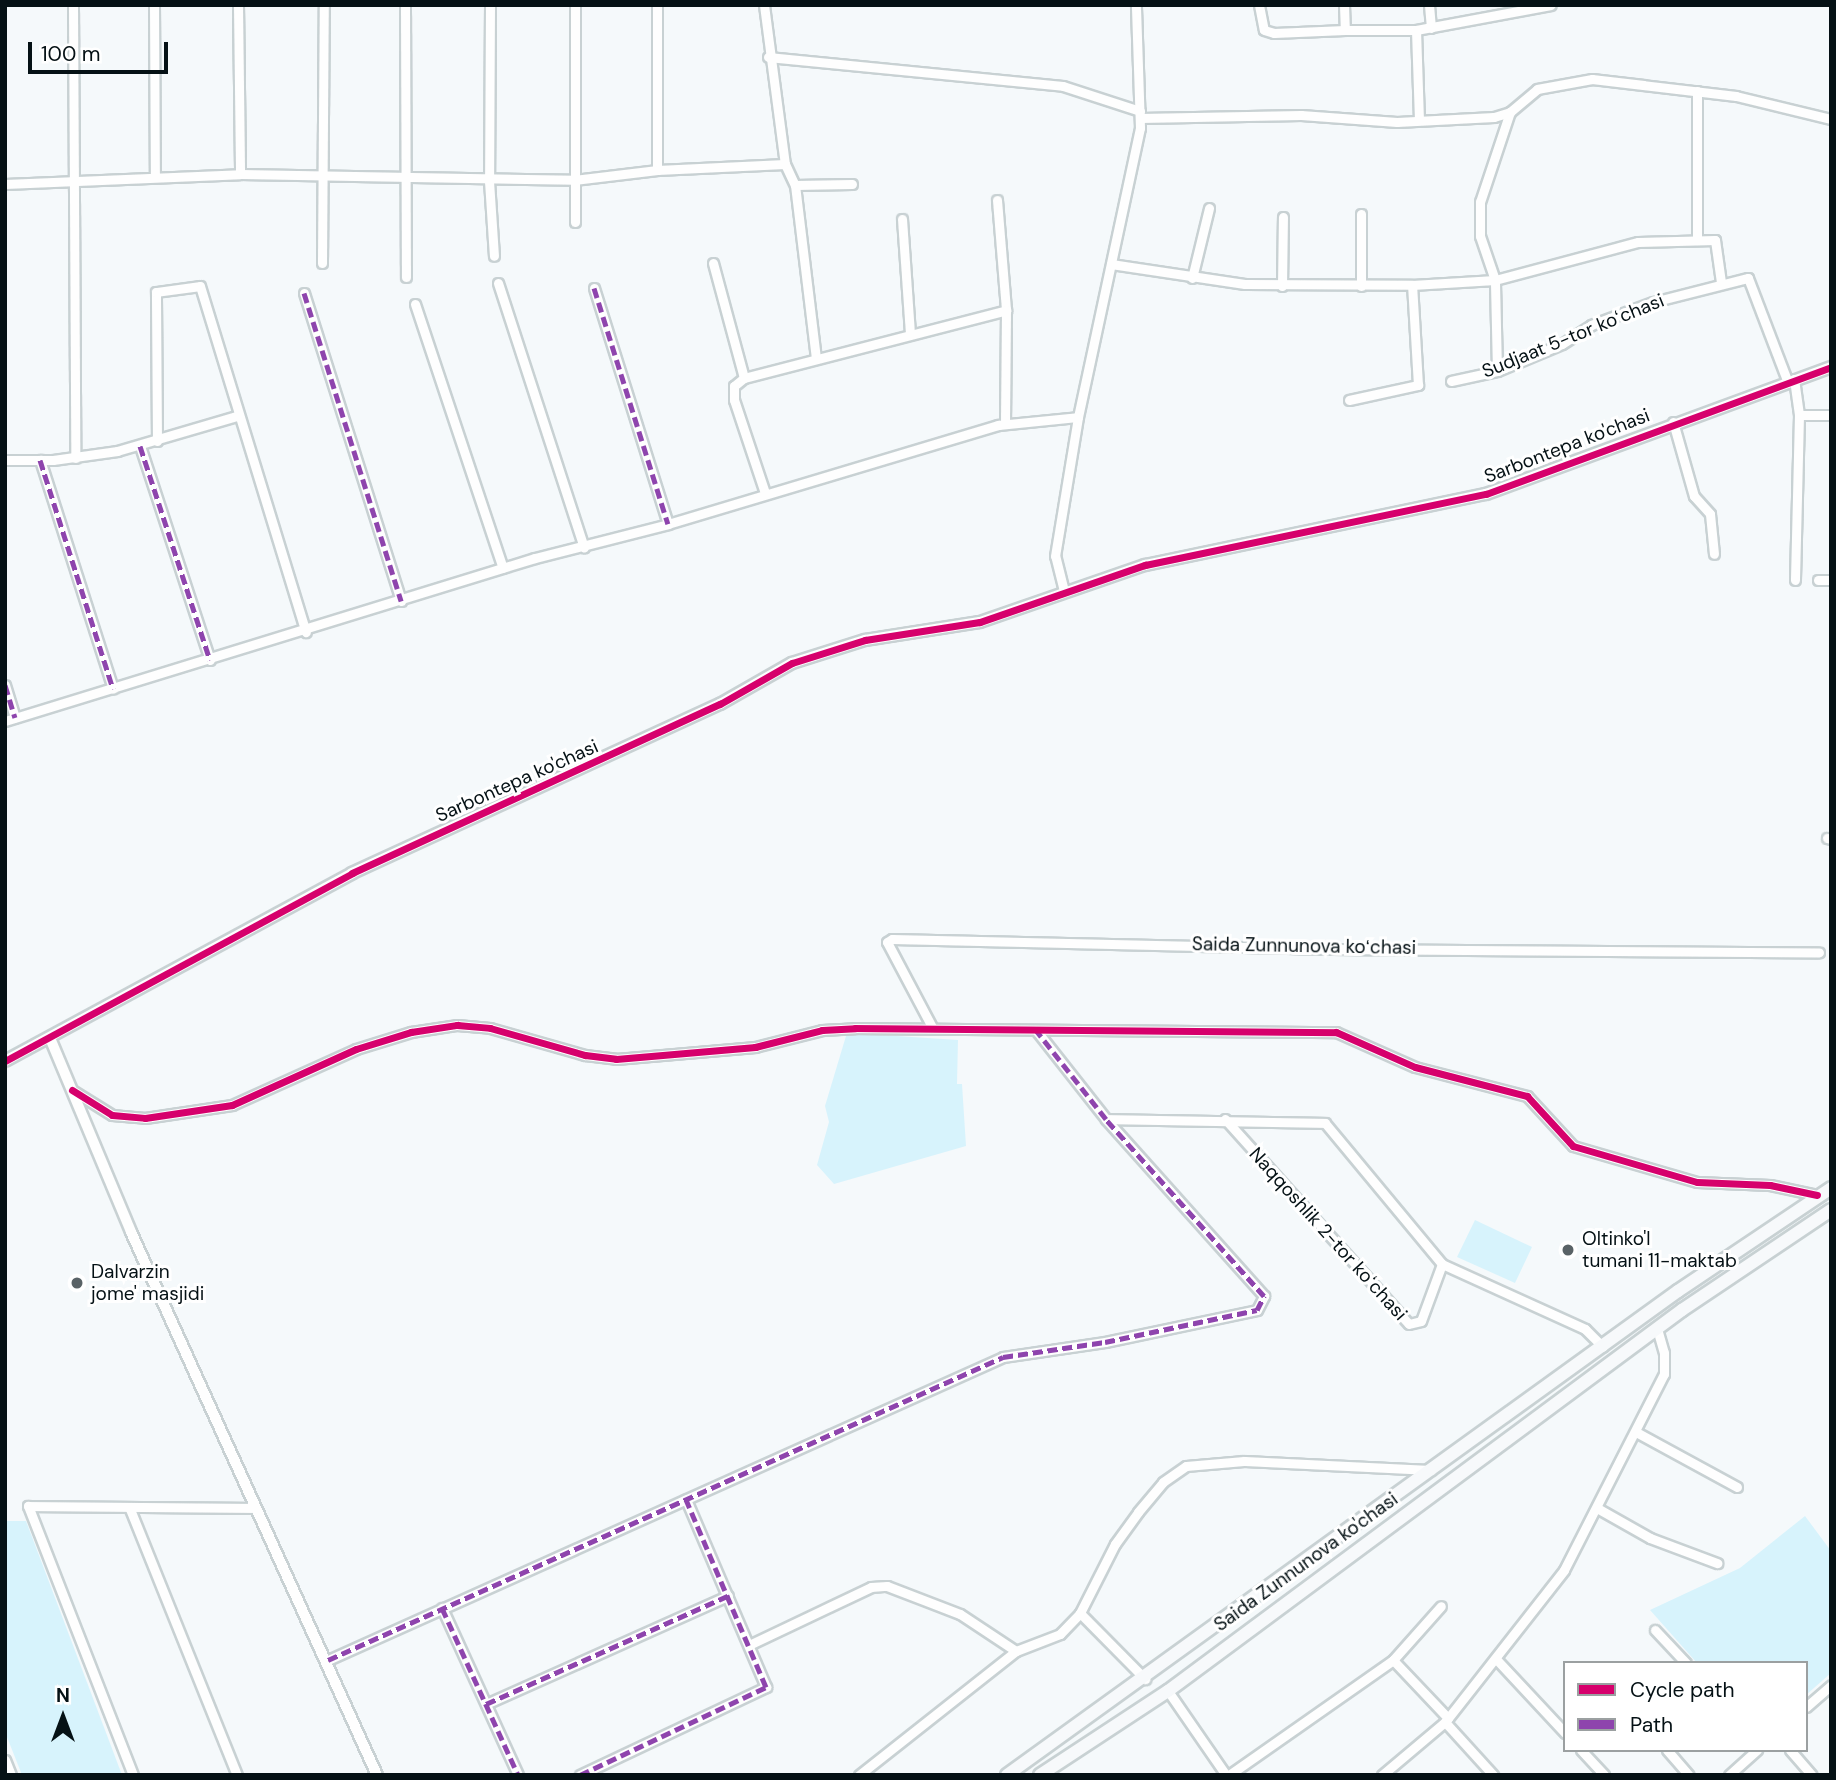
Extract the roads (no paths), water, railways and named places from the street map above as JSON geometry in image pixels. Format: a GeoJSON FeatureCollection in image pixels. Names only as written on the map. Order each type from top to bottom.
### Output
{"type":"FeatureCollection","features":[{"type":"Feature","properties":{"kind":"main road","name":"Saida Zunnunova ko'chasi"},"geometry":{"type":"LineString","coordinates":[[1007,1775],[1145,1679],[1603,1347],[1817,1195],[1831,1188]]}},
{"type":"Feature","properties":{"kind":"main road","name":"Saida Zunnunova ko'chasi"},"geometry":{"type":"LineString","coordinates":[[1040,1775],[1168,1691],[1617,1358],[1831,1210]]}},
{"type":"Feature","properties":{"kind":"main road"},"geometry":{"type":"LineString","coordinates":[[1536,1397],[1546,1411]]}},
{"type":"Feature","properties":{"kind":"street"},"geometry":{"type":"LineString","coordinates":[[72,5],[75,458]]}},
{"type":"Feature","properties":{"kind":"street"},"geometry":{"type":"LineString","coordinates":[[154,5],[155,176]]}},
{"type":"Feature","properties":{"kind":"street"},"geometry":{"type":"LineString","coordinates":[[238,5],[240,174]]}},
{"type":"Feature","properties":{"kind":"street"},"geometry":{"type":"LineString","coordinates":[[322,262],[324,5]]}},
{"type":"Feature","properties":{"kind":"street"},"geometry":{"type":"LineString","coordinates":[[405,5],[406,277]]}},
{"type":"Feature","properties":{"kind":"street"},"geometry":{"type":"LineString","coordinates":[[490,5],[489,181],[494,256]]}},
{"type":"Feature","properties":{"kind":"street"},"geometry":{"type":"LineString","coordinates":[[575,5],[575,222]]}},
{"type":"Feature","properties":{"kind":"street"},"geometry":{"type":"LineString","coordinates":[[657,5],[657,170]]}},
{"type":"Feature","properties":{"kind":"street"},"geometry":{"type":"LineString","coordinates":[[765,5],[768,57],[785,164],[795,185],[816,358]]}},
{"type":"Feature","properties":{"kind":"street"},"geometry":{"type":"LineString","coordinates":[[1064,591],[1055,556],[1078,416],[1140,115],[1136,5]]}},
{"type":"Feature","properties":{"kind":"street"},"geometry":{"type":"LineString","coordinates":[[1259,5],[1264,30],[1274,33],[1416,30],[1551,5]]}},
{"type":"Feature","properties":{"kind":"street"},"geometry":{"type":"LineString","coordinates":[[1344,5],[1345,30]]}},
{"type":"Feature","properties":{"kind":"street"},"geometry":{"type":"LineString","coordinates":[[1429,5],[1431,28]]}},
{"type":"Feature","properties":{"kind":"street"},"geometry":{"type":"LineString","coordinates":[[1416,30],[1419,119]]}},
{"type":"Feature","properties":{"kind":"street"},"geometry":{"type":"LineString","coordinates":[[768,57],[1063,86],[1140,115],[1301,115],[1366,122],[1494,117],[1510,112],[1537,89],[1592,79],[1697,91],[1831,119]]}},
{"type":"Feature","properties":{"kind":"street"},"geometry":{"type":"LineString","coordinates":[[1697,91],[1697,239]]}},
{"type":"Feature","properties":{"kind":"street"},"geometry":{"type":"LineString","coordinates":[[1497,371],[1495,280],[1480,236],[1480,202],[1510,112]]}},
{"type":"Feature","properties":{"kind":"street"},"geometry":{"type":"LineString","coordinates":[[5,184],[240,174],[405,176],[489,181],[574,180],[657,170],[785,164]]}},
{"type":"Feature","properties":{"kind":"street"},"geometry":{"type":"LineString","coordinates":[[795,185],[852,184]]}},
{"type":"Feature","properties":{"kind":"street"},"geometry":{"type":"LineString","coordinates":[[997,200],[1006,310],[1005,423]]}},
{"type":"Feature","properties":{"kind":"street"},"geometry":{"type":"LineString","coordinates":[[1192,278],[1209,208]]}},
{"type":"Feature","properties":{"kind":"street"},"geometry":{"type":"LineString","coordinates":[[1361,214],[1361,286]]}},
{"type":"Feature","properties":{"kind":"street"},"geometry":{"type":"LineString","coordinates":[[1282,286],[1283,217]]}},
{"type":"Feature","properties":{"kind":"street"},"geometry":{"type":"LineString","coordinates":[[902,219],[910,334]]}},
{"type":"Feature","properties":{"kind":"street"},"geometry":{"type":"LineString","coordinates":[[1111,264],[1192,278],[1282,286],[1412,285],[1495,280],[1638,242],[1697,239],[1715,240],[1721,282]]}},
{"type":"Feature","properties":{"kind":"street"},"geometry":{"type":"LineString","coordinates":[[713,262],[744,378]]}},
{"type":"Feature","properties":{"kind":"street","name":"Sudjaat 5-tor koʻchasi"},"geometry":{"type":"LineString","coordinates":[[1451,380],[1497,371],[1562,344],[1591,325],[1721,282],[1752,281],[1791,381]]}},
{"type":"Feature","properties":{"kind":"street"},"geometry":{"type":"LineString","coordinates":[[498,284],[584,547]]}},
{"type":"Feature","properties":{"kind":"street"},"geometry":{"type":"LineString","coordinates":[[1349,400],[1418,385],[1412,285]]}},
{"type":"Feature","properties":{"kind":"street"},"geometry":{"type":"LineString","coordinates":[[157,441],[156,292],[200,286],[237,416],[306,632]]}},
{"type":"Feature","properties":{"kind":"street"},"geometry":{"type":"LineString","coordinates":[[594,288],[668,524]]}},
{"type":"Feature","properties":{"kind":"street"},"geometry":{"type":"LineString","coordinates":[[304,293],[401,601]]}},
{"type":"Feature","properties":{"kind":"street"},"geometry":{"type":"LineString","coordinates":[[415,304],[503,568]]}},
{"type":"Feature","properties":{"kind":"street"},"geometry":{"type":"LineString","coordinates":[[765,493],[734,400],[734,386],[744,378],[1006,310]]}},
{"type":"Feature","properties":{"kind":"street","name":"Sarbontepa ko'chasi"},"geometry":{"type":"LineString","coordinates":[[5,1061],[352,873],[719,705],[792,663],[865,640],[980,622],[1145,565],[1486,494],[1673,422],[1831,367]]}},
{"type":"Feature","properties":{"kind":"street"},"geometry":{"type":"LineString","coordinates":[[1791,381],[1799,415],[1795,580]]}},
{"type":"Feature","properties":{"kind":"street"},"geometry":{"type":"LineString","coordinates":[[1799,415],[1831,415]]}},
{"type":"Feature","properties":{"kind":"street"},"geometry":{"type":"LineString","coordinates":[[5,460],[75,458],[140,446],[237,416]]}},
{"type":"Feature","properties":{"kind":"street"},"geometry":{"type":"LineString","coordinates":[[5,720],[306,632],[503,568],[668,524],[1005,423],[1078,416]]}},
{"type":"Feature","properties":{"kind":"street"},"geometry":{"type":"LineString","coordinates":[[1673,422],[1694,496],[1710,514],[1714,554]]}},
{"type":"Feature","properties":{"kind":"street"},"geometry":{"type":"LineString","coordinates":[[140,446],[210,660]]}},
{"type":"Feature","properties":{"kind":"street"},"geometry":{"type":"LineString","coordinates":[[40,460],[113,689]]}},
{"type":"Feature","properties":{"kind":"street"},"geometry":{"type":"LineString","coordinates":[[1818,580],[1831,580]]}},
{"type":"Feature","properties":{"kind":"street"},"geometry":{"type":"LineString","coordinates":[[5,685],[15,718]]}},
{"type":"Feature","properties":{"kind":"street","name":"Saida Zunnunova koʻchasi"},"geometry":{"type":"LineString","coordinates":[[932,1027],[887,942],[892,939],[1331,949],[1819,952]]}},
{"type":"Feature","properties":{"kind":"street"},"geometry":{"type":"LineString","coordinates":[[72,1090],[112,1115],[134,1117],[232,1105],[356,1049],[411,1032],[457,1025],[491,1028],[585,1055],[616,1059],[755,1047],[822,1030],[932,1027],[1336,1032],[1415,1067],[1527,1096],[1573,1146],[1697,1182],[1770,1185],[1817,1195]]}},
{"type":"Feature","properties":{"kind":"street"},"geometry":{"type":"LineString","coordinates":[[328,1660],[1003,1357],[1119,1339],[1258,1310],[1264,1296],[1106,1119],[1036,1030]]}},
{"type":"Feature","properties":{"kind":"street"},"geometry":{"type":"LineString","coordinates":[[50,1038],[255,1508],[328,1660],[377,1775]]}},
{"type":"Feature","properties":{"kind":"street"},"geometry":{"type":"LineString","coordinates":[[1106,1119],[1225,1119],[1325,1123],[1443,1265],[1585,1329],[1603,1347]]}},
{"type":"Feature","properties":{"kind":"street","name":"Naqqoshlik 2-tor koʻchasi"},"geometry":{"type":"LineString","coordinates":[[1225,1119],[1409,1324],[1421,1321],[1443,1265]]}},
{"type":"Feature","properties":{"kind":"street"},"geometry":{"type":"LineString","coordinates":[[1382,1775],[1446,1720],[1497,1660],[1563,1570],[1664,1374],[1664,1353],[1657,1329]]}},
{"type":"Feature","properties":{"kind":"street"},"geometry":{"type":"LineString","coordinates":[[1636,1432],[1737,1488]]}},
{"type":"Feature","properties":{"kind":"street"},"geometry":{"type":"LineString","coordinates":[[859,1775],[1016,1651],[1060,1634],[1080,1613],[1115,1544],[1138,1511],[1163,1482],[1186,1466],[1244,1461],[1433,1470]]}},
{"type":"Feature","properties":{"kind":"street"},"geometry":{"type":"LineString","coordinates":[[580,1775],[766,1687],[686,1499]]}},
{"type":"Feature","properties":{"kind":"street"},"geometry":{"type":"LineString","coordinates":[[133,1775],[27,1510],[28,1506],[130,1509],[255,1508]]}},
{"type":"Feature","properties":{"kind":"street"},"geometry":{"type":"LineString","coordinates":[[1597,1508],[1650,1538],[1717,1563]]}},
{"type":"Feature","properties":{"kind":"street"},"geometry":{"type":"LineString","coordinates":[[130,1509],[237,1775]]}},
{"type":"Feature","properties":{"kind":"street"},"geometry":{"type":"LineString","coordinates":[[749,1645],[871,1587],[887,1586],[960,1614],[1016,1651]]}},
{"type":"Feature","properties":{"kind":"street"},"geometry":{"type":"LineString","coordinates":[[486,1704],[728,1596]]}},
{"type":"Feature","properties":{"kind":"street"},"geometry":{"type":"LineString","coordinates":[[1168,1691],[1228,1775],[1394,1660],[1441,1606]]}},
{"type":"Feature","properties":{"kind":"street"},"geometry":{"type":"LineString","coordinates":[[442,1608],[518,1775]]}},
{"type":"Feature","properties":{"kind":"street"},"geometry":{"type":"LineString","coordinates":[[1080,1613],[1145,1679]]}},
{"type":"Feature","properties":{"kind":"street"},"geometry":{"type":"LineString","coordinates":[[1655,1630],[1684,1661]]}},
{"type":"Feature","properties":{"kind":"street"},"geometry":{"type":"LineString","coordinates":[[1394,1660],[1493,1775]]}},
{"type":"Feature","properties":{"kind":"street"},"geometry":{"type":"LineString","coordinates":[[1497,1660],[1563,1731]]}},
{"type":"Feature","properties":{"kind":"street"},"geometry":{"type":"LineString","coordinates":[[1808,1705],[1831,1685]]}},
{"type":"Feature","properties":{"kind":"street"},"geometry":{"type":"LineString","coordinates":[[1583,1752],[1604,1775]]}},
{"type":"Feature","properties":{"kind":"street"},"geometry":{"type":"LineString","coordinates":[[1669,1752],[1689,1775]]}},
{"type":"Feature","properties":{"kind":"street"},"geometry":{"type":"LineString","coordinates":[[1729,1775],[1755,1752]]}},
{"type":"Feature","properties":{"kind":"street"},"geometry":{"type":"LineString","coordinates":[[1792,1752],[1812,1775]]}},
{"type":"Feature","properties":{"kind":"street"},"geometry":{"type":"LineString","coordinates":[[5,1760],[11,1775]]}},
{"type":"Feature","properties":{"kind":"place","name":"Oltinko'l tumani 11-maktab"},"geometry":{"type":"Point","coordinates":[1568,1250]}},
{"type":"Feature","properties":{"kind":"place","name":"Dalvarzin jome' masjidi"},"geometry":{"type":"Point","coordinates":[77,1283]}}]}
